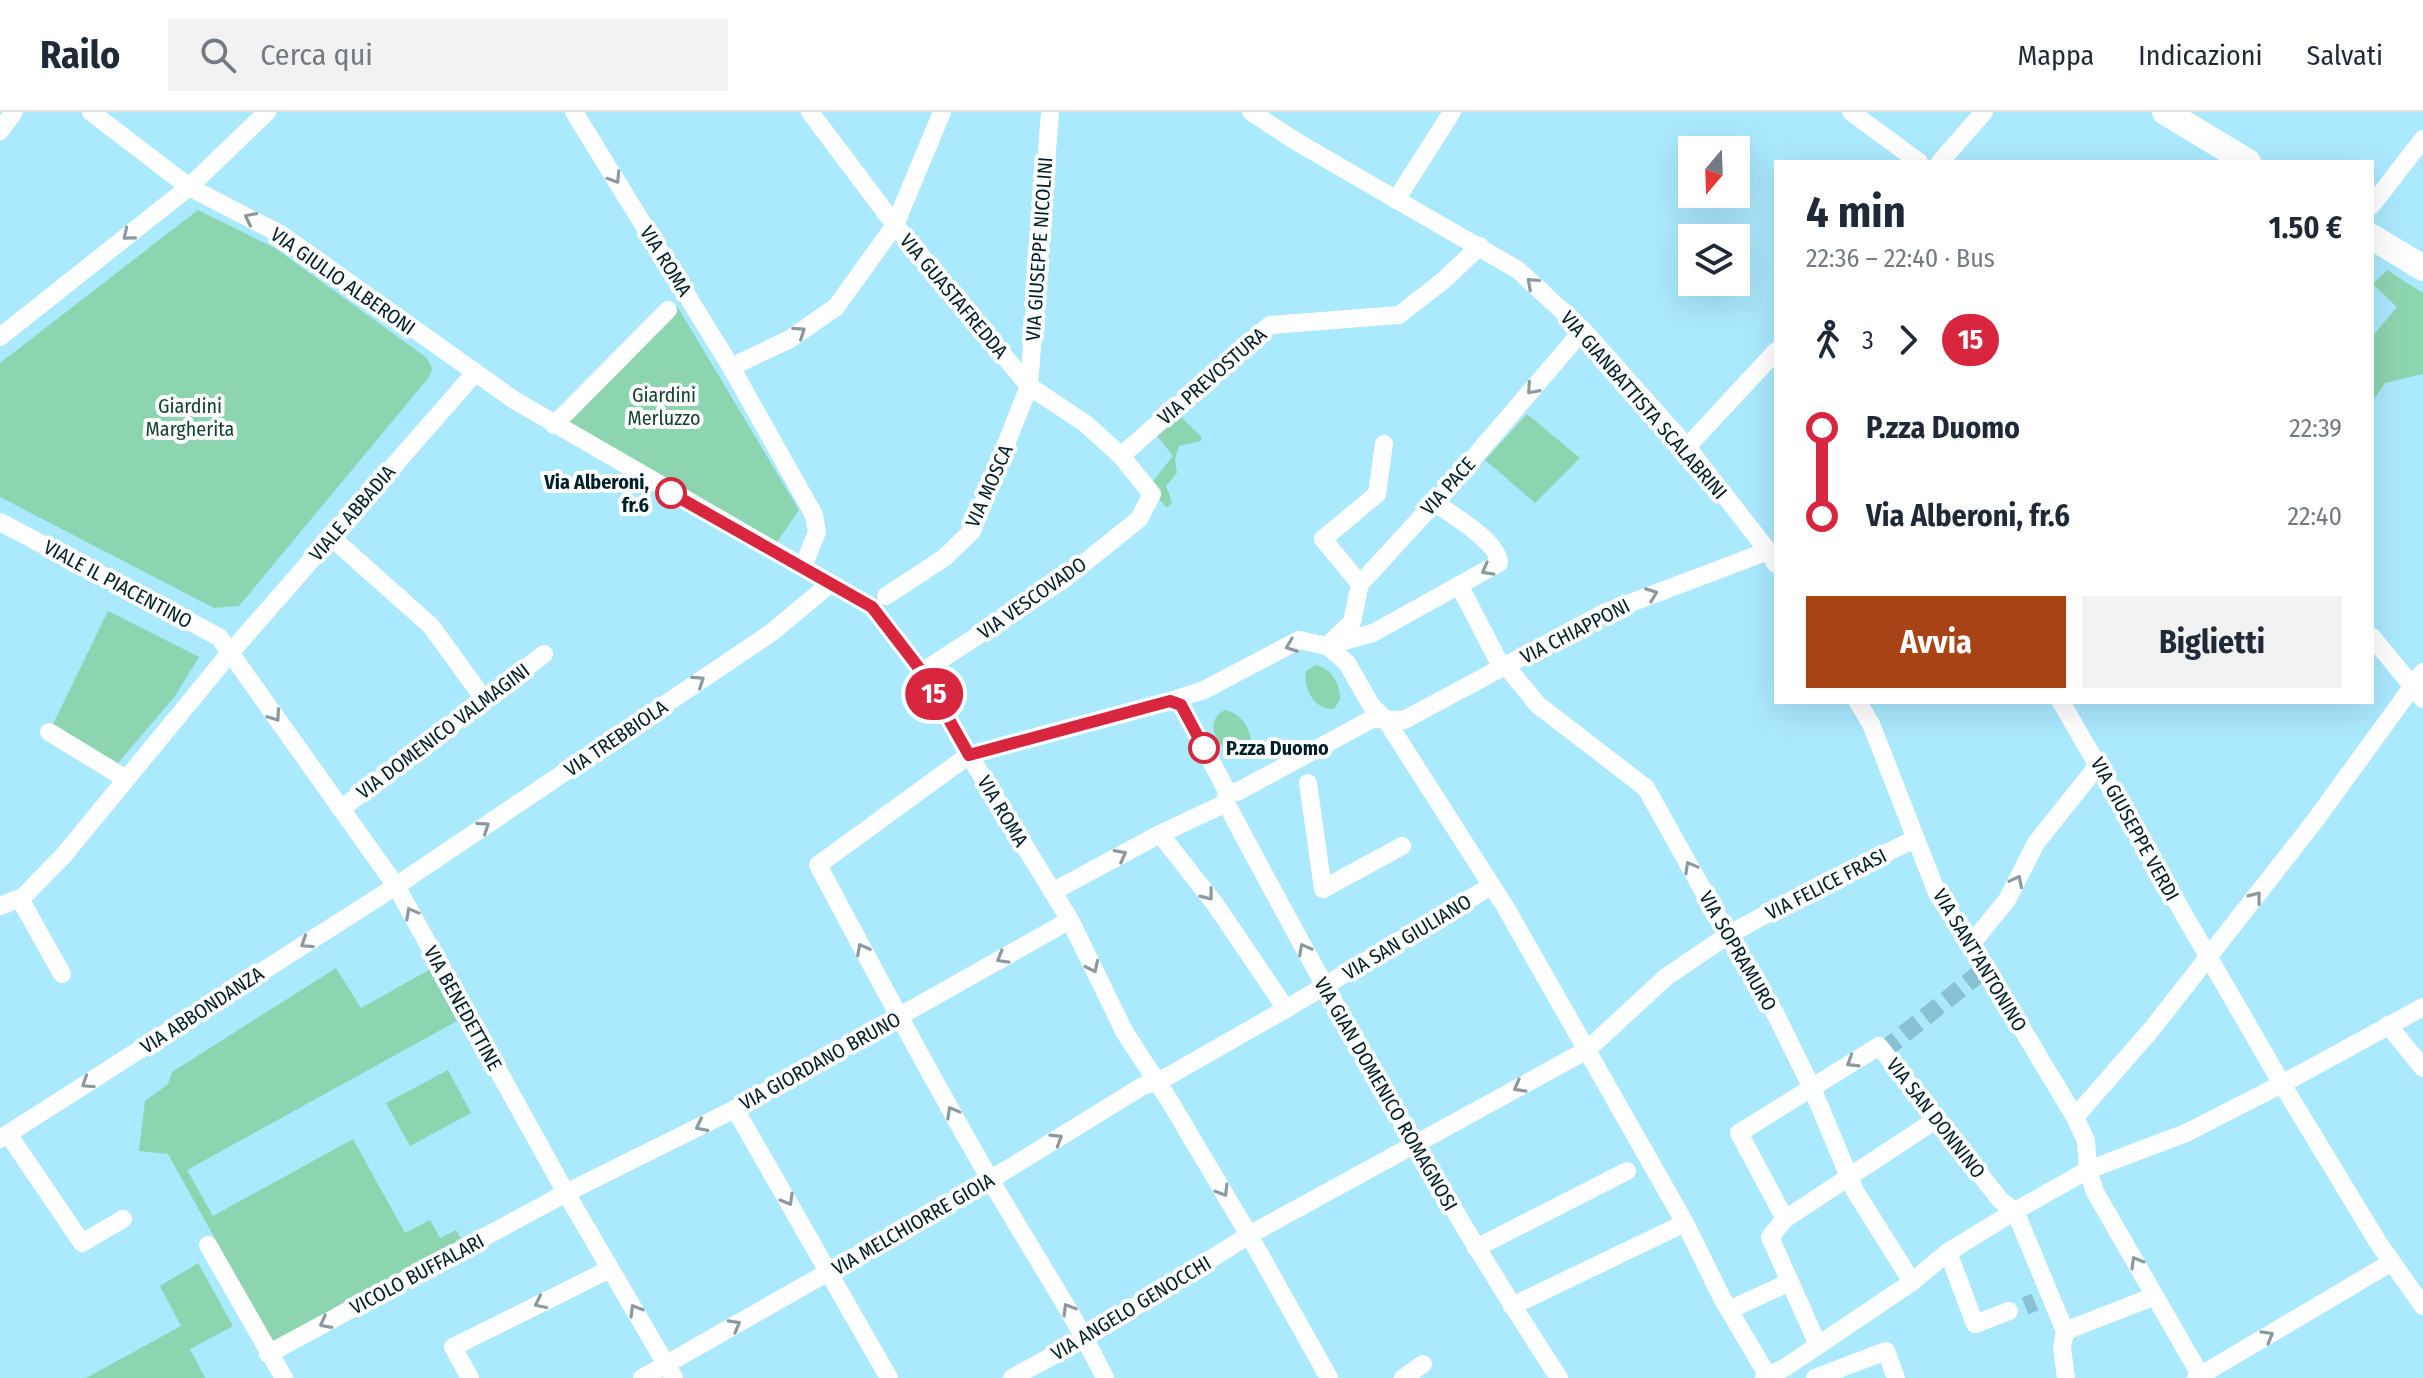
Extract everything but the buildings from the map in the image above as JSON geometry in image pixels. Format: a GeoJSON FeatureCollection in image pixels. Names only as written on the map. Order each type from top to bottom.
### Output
{"type":"FeatureCollection","features":[{"type":"Feature","properties":{"kind":"street"},"geometry":{"type":"LineString","coordinates":[[0,131],[14,112]]}},
{"type":"Feature","properties":{"kind":"street","name":"VIA GIULIO ALBERONI"},"geometry":{"type":"LineString","coordinates":[[91,112],[189,187],[282,235],[474,374],[554,425],[803,567]]}},
{"type":"Feature","properties":{"kind":"street"},"geometry":{"type":"LineString","coordinates":[[0,337],[189,187],[267,112]]}},
{"type":"Feature","properties":{"kind":"street","name":"VIA ROMA"},"geometry":{"type":"LineString","coordinates":[[574,112],[731,367],[814,515],[817,532],[803,567],[872,607],[922,672],[1070,920],[1125,1033],[1249,1235],[1329,1378]]}},
{"type":"Feature","properties":{"kind":"street","name":"VIA GUASTAFREDDA"},"geometry":{"type":"LineString","coordinates":[[810,112],[895,225],[1029,386],[1086,424],[1121,456],[1152,494],[1139,519]]}},
{"type":"Feature","properties":{"kind":"street"},"geometry":{"type":"LineString","coordinates":[[731,367],[790,339],[836,307],[895,225],[942,112]]}},
{"type":"Feature","properties":{"kind":"street","name":"VIA GIUSEPPE NICOLINI"},"geometry":{"type":"LineString","coordinates":[[1029,386],[1050,112]]}},
{"type":"Feature","properties":{"kind":"street","name":"VIA GIANBATTISTA SCALABRINI"},"geometry":{"type":"LineString","coordinates":[[1251,112],[1518,270],[1583,330],[1687,447],[1772,558]]}},
{"type":"Feature","properties":{"kind":"street"},"geometry":{"type":"LineString","coordinates":[[1396,200],[1452,112]]}},
{"type":"Feature","properties":{"kind":"street"},"geometry":{"type":"LineString","coordinates":[[1942,160],[1984,112]]}},
{"type":"Feature","properties":{"kind":"street"},"geometry":{"type":"LineString","coordinates":[[2165,112],[2245,160]]}},
{"type":"Feature","properties":{"kind":"street"},"geometry":{"type":"LineString","coordinates":[[1855,114],[1916,160]]}},
{"type":"Feature","properties":{"kind":"street"},"geometry":{"type":"LineString","coordinates":[[2374,202],[2423,139]]}},
{"type":"Feature","properties":{"kind":"street"},"geometry":{"type":"LineString","coordinates":[[2374,238],[2423,268]]}},
{"type":"Feature","properties":{"kind":"street","name":"VIA PREVOSTURA"},"geometry":{"type":"LineString","coordinates":[[1121,456],[1270,325],[1399,315],[1444,280],[1480,246]]}},
{"type":"Feature","properties":{"kind":"street"},"geometry":{"type":"LineString","coordinates":[[554,425],[668,310]]}},
{"type":"Feature","properties":{"kind":"street","name":"VIA PACE"},"geometry":{"type":"LineString","coordinates":[[1327,646],[1352,622],[1360,584],[1583,330]]}},
{"type":"Feature","properties":{"kind":"street"},"geometry":{"type":"LineString","coordinates":[[1687,447],[1774,353]]}},
{"type":"Feature","properties":{"kind":"street","name":"VIALE ABBADIA"},"geometry":{"type":"LineString","coordinates":[[20,899],[63,856],[230,653],[474,374]]}},
{"type":"Feature","properties":{"kind":"street","name":"VIA MOSCA"},"geometry":{"type":"LineString","coordinates":[[886,596],[944,558],[972,531],[1029,386]]}},
{"type":"Feature","properties":{"kind":"street"},"geometry":{"type":"LineString","coordinates":[[1360,584],[1323,539],[1377,494],[1384,444]]}},
{"type":"Feature","properties":{"kind":"street"},"geometry":{"type":"LineString","coordinates":[[1105,1378],[1085,1338],[990,1180],[899,1018],[818,865],[969,755],[1204,690],[1299,640],[1327,646],[1373,633],[1499,563],[1499,556],[1492,546],[1434,502]]}},
{"type":"Feature","properties":{"kind":"street","name":"VIA VESCOVADO"},"geometry":{"type":"LineString","coordinates":[[922,672],[1063,580],[1139,519]]}},
{"type":"Feature","properties":{"kind":"street","name":"VIALE IL PIACENTINO"},"geometry":{"type":"LineString","coordinates":[[0,522],[219,637],[230,653]]}},
{"type":"Feature","properties":{"kind":"street"},"geometry":{"type":"LineString","coordinates":[[331,537],[431,626],[484,699]]}},
{"type":"Feature","properties":{"kind":"street","name":"VIA CHIAPPONI"},"geometry":{"type":"LineString","coordinates":[[1052,892],[1226,797],[1305,770],[1372,719],[1404,720],[1604,613],[1772,558]]}},
{"type":"Feature","properties":{"kind":"street","name":"VIA TREBBIOLA"},"geometry":{"type":"LineString","coordinates":[[396,886],[771,633],[831,583]]}},
{"type":"Feature","properties":{"kind":"street","name":"VIA SOPRAMURO"},"geometry":{"type":"LineString","coordinates":[[1459,585],[1504,667],[1538,705],[1646,788],[1776,1015],[1812,1088],[1855,1191],[1912,1282]]}},
{"type":"Feature","properties":{"kind":"street"},"geometry":{"type":"LineString","coordinates":[[2075,1117],[2151,1030],[2420,685],[2374,639]]}},
{"type":"Feature","properties":{"kind":"street"},"geometry":{"type":"LineString","coordinates":[[1327,646],[1347,663],[1371,705],[1386,720],[1485,891],[1587,1050],[1638,1166],[1685,1223],[1767,1377],[1912,1282],[1948,1252],[2015,1211],[2088,1170],[2186,1133],[2423,1007]]}},
{"type":"Feature","properties":{"kind":"street","name":"VIA BENEDETTINE"},"geometry":{"type":"LineString","coordinates":[[230,653],[396,886],[566,1193],[670,1370]]}},
{"type":"Feature","properties":{"kind":"street","name":"VIA DOMENICO VALMAGINI"},"geometry":{"type":"LineString","coordinates":[[341,809],[544,654]]}},
{"type":"Feature","properties":{"kind":"street","name":"VIA GIAN DOMENICO ROMAGNOSI"},"geometry":{"type":"LineString","coordinates":[[1170,701],[1181,705],[1324,987],[1414,1145],[1559,1378]]}},
{"type":"Feature","properties":{"kind":"street","name":"VIA SANT'ANTONINO"},"geometry":{"type":"LineString","coordinates":[[1859,704],[1871,724],[1937,893],[2075,1117],[2086,1141],[2088,1170],[2095,1192],[2199,1377]]}},
{"type":"Feature","properties":{"kind":"street","name":"VIA GIUSEPPE VERDI"},"geometry":{"type":"LineString","coordinates":[[2062,704],[2282,1084],[2392,1262],[2423,1306]]}},
{"type":"Feature","properties":{"kind":"street"},"geometry":{"type":"LineString","coordinates":[[49,732],[126,779]]}},
{"type":"Feature","properties":{"kind":"street"},"geometry":{"type":"LineString","coordinates":[[1971,944],[2007,900],[2036,843],[2099,764]]}},
{"type":"Feature","properties":{"kind":"street"},"geometry":{"type":"LineString","coordinates":[[1305,770],[1323,889],[1402,846]]}},
{"type":"Feature","properties":{"kind":"street"},"geometry":{"type":"LineString","coordinates":[[1160,834],[1215,904],[1286,1009]]}},
{"type":"Feature","properties":{"kind":"street","name":"VIA FELICE FRASI"},"geometry":{"type":"LineString","coordinates":[[1414,1145],[1587,1050],[1666,977],[1728,935],[1822,884],[1915,839]]}},
{"type":"Feature","properties":{"kind":"street","name":"VIA ABBONDANZA"},"geometry":{"type":"LineString","coordinates":[[123,1219],[82,1243],[4,1137],[396,886]]}},
{"type":"Feature","properties":{"kind":"street","name":"VIA SAN GIULIANO"},"geometry":{"type":"LineString","coordinates":[[1156,1082],[1485,891]]}},
{"type":"Feature","properties":{"kind":"street"},"geometry":{"type":"LineString","coordinates":[[0,906],[20,899],[62,974]]}},
{"type":"Feature","properties":{"kind":"street","name":"VIA GIORDANO BRUNO"},"geometry":{"type":"LineString","coordinates":[[566,1193],[735,1109],[1070,920]]}},
{"type":"Feature","properties":{"kind":"street"},"geometry":{"type":"LineString","coordinates":[[2388,1025],[2423,1068]]}},
{"type":"Feature","properties":{"kind":"street","name":"VIA SAN DONNINO"},"geometry":{"type":"LineString","coordinates":[[1812,1088],[1879,1046],[2001,1201],[2015,1211]]}},
{"type":"Feature","properties":{"kind":"street","name":"VIA MELCHIORRE GIOIA"},"geometry":{"type":"LineString","coordinates":[[642,1378],[670,1370],[1141,1087],[1156,1082]]}},
{"type":"Feature","properties":{"kind":"street"},"geometry":{"type":"LineString","coordinates":[[1785,1219],[1739,1133],[1812,1088]]}},
{"type":"Feature","properties":{"kind":"street"},"geometry":{"type":"LineString","coordinates":[[735,1109],[889,1378]]}},
{"type":"Feature","properties":{"kind":"street"},"geometry":{"type":"LineString","coordinates":[[1818,1345],[1770,1237],[1785,1219],[1937,1119]]}},
{"type":"Feature","properties":{"kind":"street","name":"VIA ANGELO GENOCCHI"},"geometry":{"type":"LineString","coordinates":[[1012,1378],[1085,1338],[1249,1235],[1414,1145]]}},
{"type":"Feature","properties":{"kind":"street"},"geometry":{"type":"LineString","coordinates":[[1476,1248],[1638,1166]]}},
{"type":"Feature","properties":{"kind":"street","name":"VICOLO BUFFALARI"},"geometry":{"type":"LineString","coordinates":[[268,1354],[566,1193]]}},
{"type":"Feature","properties":{"kind":"street"},"geometry":{"type":"LineString","coordinates":[[2015,1211],[2026,1305],[2065,1331]]}},
{"type":"Feature","properties":{"kind":"street"},"geometry":{"type":"LineString","coordinates":[[1512,1306],[1685,1223]]}},
{"type":"Feature","properties":{"kind":"street"},"geometry":{"type":"LineString","coordinates":[[208,1245],[284,1378]]}},
{"type":"Feature","properties":{"kind":"street"},"geometry":{"type":"LineString","coordinates":[[1948,1252],[1975,1324],[2026,1305]]}},
{"type":"Feature","properties":{"kind":"street"},"geometry":{"type":"LineString","coordinates":[[2199,1377],[2392,1262]]}},
{"type":"Feature","properties":{"kind":"street"},"geometry":{"type":"LineString","coordinates":[[470,1378],[453,1347],[610,1269]]}},
{"type":"Feature","properties":{"kind":"street"},"geometry":{"type":"LineString","coordinates":[[1729,1310],[1790,1282]]}},
{"type":"Feature","properties":{"kind":"street"},"geometry":{"type":"LineString","coordinates":[[2065,1331],[2155,1296]]}},
{"type":"Feature","properties":{"kind":"street"},"geometry":{"type":"LineString","coordinates":[[2065,1331],[2062,1348],[2066,1378]]}},
{"type":"Feature","properties":{"kind":"street"},"geometry":{"type":"LineString","coordinates":[[1815,1378],[1886,1351],[1896,1378]]}},
{"type":"Feature","properties":{"kind":"street"},"geometry":{"type":"LineString","coordinates":[[1403,1378],[1423,1364]]}},
{"type":"Feature","properties":{"kind":"green space","name":"Giardini Margherita"},"geometry":{"type":"Polygon","coordinates":[[[198,210],[275,248],[427,358],[432,368],[430,376],[239,606],[214,608],[0,497],[0,363],[198,210]]]}},
{"type":"Feature","properties":{"kind":"green space"},"geometry":{"type":"Polygon","coordinates":[[[2387,270],[2423,293],[2423,374],[2385,383],[2374,399],[2374,335],[2397,307],[2374,283],[2387,270]]]}},
{"type":"Feature","properties":{"kind":"green space","name":"Giardini Merluzzo"},"geometry":{"type":"Polygon","coordinates":[[[677,306],[799,510],[777,542],[564,419],[677,306]]]}},
{"type":"Feature","properties":{"kind":"green space"},"geometry":{"type":"Polygon","coordinates":[[[1179,409],[1183,419],[1201,436],[1201,441],[1179,446],[1175,459],[1177,473],[1166,486],[1172,502],[1167,508],[1154,494],[1153,481],[1173,456],[1154,432],[1179,409]]]}},
{"type":"Feature","properties":{"kind":"green space"},"geometry":{"type":"Polygon","coordinates":[[[1527,414],[1580,458],[1535,503],[1485,460],[1527,414]]]}},
{"type":"Feature","properties":{"kind":"green space"},"geometry":{"type":"Polygon","coordinates":[[[108,611],[199,657],[175,696],[118,763],[53,724],[108,611]]]}},
{"type":"Feature","properties":{"kind":"green space"},"geometry":{"type":"Polygon","coordinates":[[[1316,665],[1327,670],[1337,683],[1340,700],[1334,709],[1321,706],[1308,691],[1306,671],[1316,665]]]}},
{"type":"Feature","properties":{"kind":"green space"},"geometry":{"type":"Polygon","coordinates":[[[1225,710],[1239,717],[1248,730],[1250,745],[1241,758],[1227,750],[1216,737],[1214,722],[1225,710]]]}},
{"type":"Feature","properties":{"kind":"green space"},"geometry":{"type":"Polygon","coordinates":[[[336,968],[361,1008],[429,970],[457,1021],[187,1170],[213,1216],[353,1139],[405,1233],[430,1220],[440,1238],[456,1230],[462,1240],[273,1343],[168,1154],[139,1151],[145,1101],[168,1084],[172,1072],[336,968]]]}},
{"type":"Feature","properties":{"kind":"green space"},"geometry":{"type":"Polygon","coordinates":[[[448,1070],[471,1113],[410,1146],[386,1103],[448,1070]]]}},
{"type":"Feature","properties":{"kind":"green space"},"geometry":{"type":"Polygon","coordinates":[[[198,1263],[233,1326],[190,1349],[205,1378],[86,1378],[181,1326],[160,1286],[198,1263]]]}},
{"type":"Feature","properties":{"kind":"tunnel"},"geometry":{"type":"LineString","coordinates":[[1883,1051],[1986,968]]}},
{"type":"Feature","properties":{"kind":"tunnel"},"geometry":{"type":"LineString","coordinates":[[2025,1306],[2035,1302]]}},
{"type":"Feature","properties":{"kind":"bus line","name":"15"},"geometry":{"type":"LineString","coordinates":[[671,493],[872,607],[922,672],[969,755],[1170,701],[1181,705],[1204,748]]}},
{"type":"Feature","properties":{"kind":"place","name":"Via Alberoni, fr.6"},"geometry":{"type":"Point","coordinates":[671,493]}},
{"type":"Feature","properties":{"kind":"place","name":"P.zza Duomo"},"geometry":{"type":"Point","coordinates":[1204,748]}}]}
